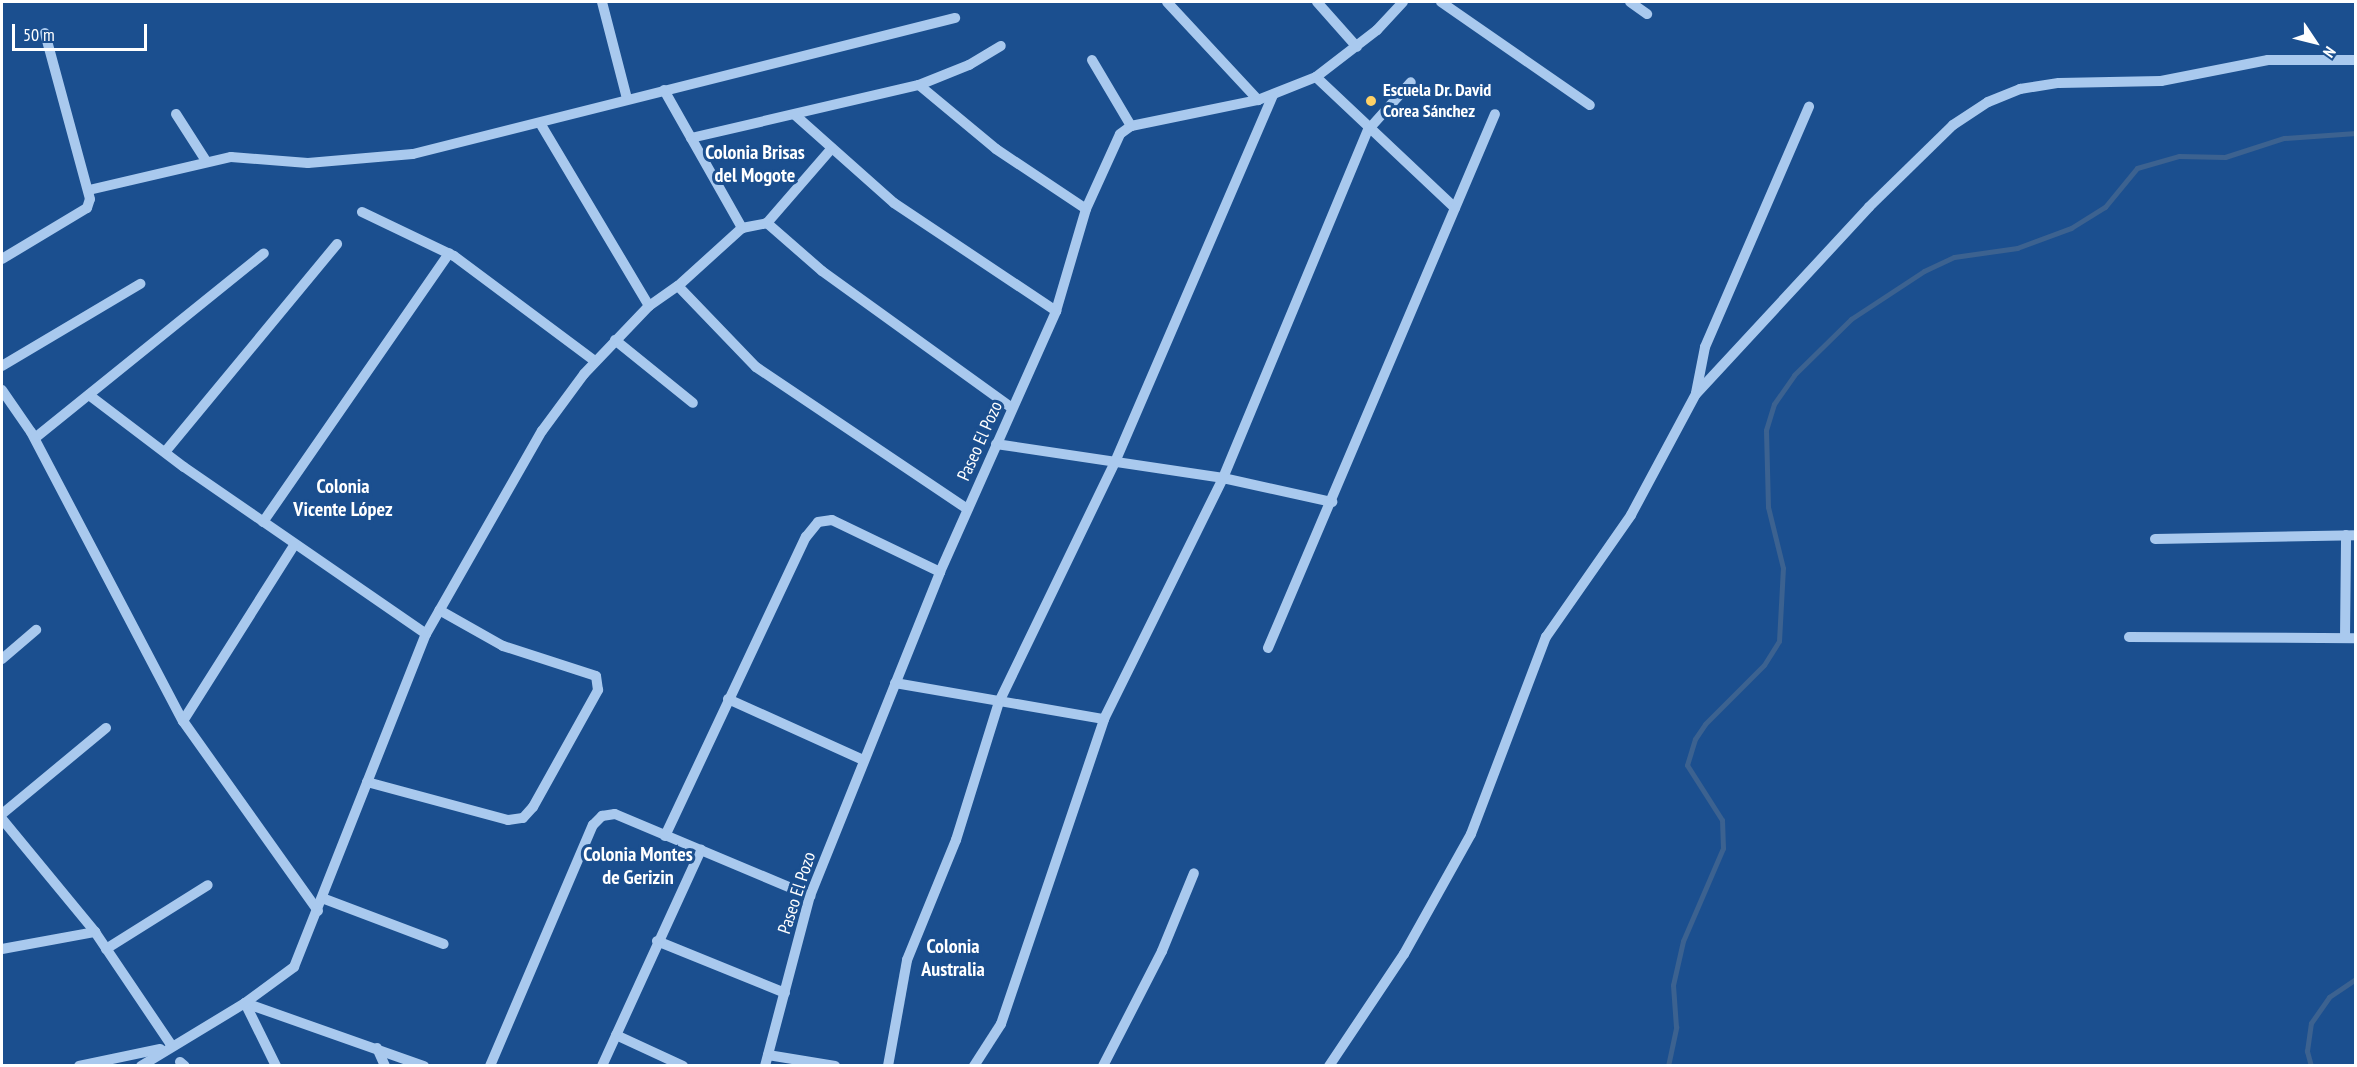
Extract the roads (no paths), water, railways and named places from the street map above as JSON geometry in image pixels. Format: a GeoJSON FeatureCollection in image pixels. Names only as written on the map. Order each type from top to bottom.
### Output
{"type":"FeatureCollection","features":[{"type":"Feature","properties":{"kind":"street"},"geometry":{"type":"LineString","coordinates":[[602,2],[627,99]]}},
{"type":"Feature","properties":{"kind":"street"},"geometry":{"type":"LineString","coordinates":[[1167,2],[1258,100]]}},
{"type":"Feature","properties":{"kind":"street"},"geometry":{"type":"LineString","coordinates":[[1317,2],[1357,47]]}},
{"type":"Feature","properties":{"kind":"street"},"geometry":{"type":"LineString","coordinates":[[1092,60],[1131,126],[1258,100],[1316,77],[1357,47],[1403,2]]}},
{"type":"Feature","properties":{"kind":"street"},"geometry":{"type":"LineString","coordinates":[[1441,2],[1590,105]]}},
{"type":"Feature","properties":{"kind":"street"},"geometry":{"type":"LineString","coordinates":[[1630,2],[1647,14]]}},
{"type":"Feature","properties":{"kind":"street"},"geometry":{"type":"LineString","coordinates":[[89,190],[231,157],[308,164],[413,154],[955,18]]}},
{"type":"Feature","properties":{"kind":"street"},"geometry":{"type":"LineString","coordinates":[[2,259],[87,208],[89,190],[45,33]]}},
{"type":"Feature","properties":{"kind":"street"},"geometry":{"type":"LineString","coordinates":[[691,138],[919,86],[969,65],[1001,46]]}},
{"type":"Feature","properties":{"kind":"street"},"geometry":{"type":"LineString","coordinates":[[1329,1065],[1404,954],[1471,834],[1546,637],[1631,515],[1696,394],[1869,207],[1953,125],[1988,102],[2020,89],[2059,83],[2161,81],[2268,60],[2355,60]]}},
{"type":"Feature","properties":{"kind":"street"},"geometry":{"type":"LineString","coordinates":[[1316,77],[1368,130],[1455,208]]}},
{"type":"Feature","properties":{"kind":"street"},"geometry":{"type":"LineString","coordinates":[[974,1065],[1001,1024],[1104,719],[1223,478],[1368,130],[1411,82]]}},
{"type":"Feature","properties":{"kind":"street"},"geometry":{"type":"LineString","coordinates":[[919,86],[996,149],[1086,209]]}},
{"type":"Feature","properties":{"kind":"street"},"geometry":{"type":"LineString","coordinates":[[664,90],[742,228]]}},
{"type":"Feature","properties":{"kind":"street"},"geometry":{"type":"LineString","coordinates":[[888,1065],[906,960],[956,840],[999,702],[1116,462],[1274,95]]}},
{"type":"Feature","properties":{"kind":"street"},"geometry":{"type":"LineString","coordinates":[[1696,394],[1705,348],[1809,107]]}},
{"type":"Feature","properties":{"kind":"street"},"geometry":{"type":"LineString","coordinates":[[176,114],[206,161]]}},
{"type":"Feature","properties":{"kind":"street"},"geometry":{"type":"LineString","coordinates":[[1268,648],[1495,114]]}},
{"type":"Feature","properties":{"kind":"street"},"geometry":{"type":"LineString","coordinates":[[795,115],[894,203],[1056,311]]}},
{"type":"Feature","properties":{"kind":"street"},"geometry":{"type":"LineString","coordinates":[[540,123],[649,306]]}},
{"type":"Feature","properties":{"kind":"street","name":"Paseo El Pozo"},"geometry":{"type":"LineString","coordinates":[[767,1060],[810,897],[863,760],[967,509],[1056,311],[1086,209],[1120,134],[1131,126]]}},
{"type":"Feature","properties":{"kind":"street"},"geometry":{"type":"LineString","coordinates":[[141,1065],[245,1003],[294,967],[426,634],[542,431],[595,362],[649,306],[678,286],[742,228],[767,223],[832,148]]}},
{"type":"Feature","properties":{"kind":"street"},"geometry":{"type":"LineString","coordinates":[[363,212],[449,254],[595,362]]}},
{"type":"Feature","properties":{"kind":"street"},"geometry":{"type":"LineString","coordinates":[[767,223],[822,271],[1012,408]]}},
{"type":"Feature","properties":{"kind":"street"},"geometry":{"type":"LineString","coordinates":[[165,452],[337,244]]}},
{"type":"Feature","properties":{"kind":"street"},"geometry":{"type":"LineString","coordinates":[[35,438],[264,253]]}},
{"type":"Feature","properties":{"kind":"street"},"geometry":{"type":"LineString","coordinates":[[263,522],[449,254]]}},
{"type":"Feature","properties":{"kind":"street"},"geometry":{"type":"LineString","coordinates":[[2,366],[140,284]]}},
{"type":"Feature","properties":{"kind":"street"},"geometry":{"type":"LineString","coordinates":[[678,286],[756,368],[967,509]]}},
{"type":"Feature","properties":{"kind":"street"},"geometry":{"type":"LineString","coordinates":[[615,340],[693,403]]}},
{"type":"Feature","properties":{"kind":"street"},"geometry":{"type":"LineString","coordinates":[[2,390],[35,438],[183,721],[318,911]]}},
{"type":"Feature","properties":{"kind":"street"},"geometry":{"type":"LineString","coordinates":[[89,395],[263,522],[426,634]]}},
{"type":"Feature","properties":{"kind":"street"},"geometry":{"type":"LineString","coordinates":[[996,444],[1223,478],[1332,502]]}},
{"type":"Feature","properties":{"kind":"street"},"geometry":{"type":"LineString","coordinates":[[665,836],[806,537],[818,522],[832,520],[940,572]]}},
{"type":"Feature","properties":{"kind":"street"},"geometry":{"type":"LineString","coordinates":[[2129,637],[2350,638],[2351,536],[2156,538]]}},
{"type":"Feature","properties":{"kind":"street"},"geometry":{"type":"LineString","coordinates":[[183,721],[295,544]]}},
{"type":"Feature","properties":{"kind":"street"},"geometry":{"type":"LineString","coordinates":[[368,782],[507,820],[523,818],[533,807],[598,690],[596,676],[502,646],[439,610]]}},
{"type":"Feature","properties":{"kind":"street"},"geometry":{"type":"LineString","coordinates":[[2,659],[36,630]]}},
{"type":"Feature","properties":{"kind":"street"},"geometry":{"type":"LineString","coordinates":[[895,683],[1104,719]]}},
{"type":"Feature","properties":{"kind":"street"},"geometry":{"type":"LineString","coordinates":[[728,699],[863,760]]}},
{"type":"Feature","properties":{"kind":"street"},"geometry":{"type":"LineString","coordinates":[[2,814],[106,728]]}},
{"type":"Feature","properties":{"kind":"street"},"geometry":{"type":"LineString","coordinates":[[490,1065],[593,825],[602,816],[615,814],[810,897]]}},
{"type":"Feature","properties":{"kind":"street"},"geometry":{"type":"LineString","coordinates":[[2,819],[95,932],[172,1046]]}},
{"type":"Feature","properties":{"kind":"street"},"geometry":{"type":"LineString","coordinates":[[602,1065],[657,941],[701,850]]}},
{"type":"Feature","properties":{"kind":"street"},"geometry":{"type":"LineString","coordinates":[[1103,1065],[1162,951],[1194,873]]}},
{"type":"Feature","properties":{"kind":"street"},"geometry":{"type":"LineString","coordinates":[[106,949],[208,885]]}},
{"type":"Feature","properties":{"kind":"street"},"geometry":{"type":"LineString","coordinates":[[322,898],[444,944]]}},
{"type":"Feature","properties":{"kind":"street"},"geometry":{"type":"LineString","coordinates":[[2,949],[95,932]]}},
{"type":"Feature","properties":{"kind":"street"},"geometry":{"type":"LineString","coordinates":[[657,941],[785,993]]}},
{"type":"Feature","properties":{"kind":"street"},"geometry":{"type":"LineString","coordinates":[[245,1003],[423,1065]]}},
{"type":"Feature","properties":{"kind":"street"},"geometry":{"type":"LineString","coordinates":[[245,1003],[276,1065]]}},
{"type":"Feature","properties":{"kind":"street"},"geometry":{"type":"LineString","coordinates":[[616,1035],[683,1065]]}},
{"type":"Feature","properties":{"kind":"street"},"geometry":{"type":"LineString","coordinates":[[79,1065],[172,1046]]}},
{"type":"Feature","properties":{"kind":"street"},"geometry":{"type":"LineString","coordinates":[[377,1048],[386,1065]]}},
{"type":"Feature","properties":{"kind":"street"},"geometry":{"type":"LineString","coordinates":[[767,1060],[835,1065]]}},
{"type":"Feature","properties":{"kind":"waterway"},"geometry":{"type":"LineString","coordinates":[[1668,1066],[1676,1027],[1673,985],[1683,941],[1723,848],[1722,820],[1687,765],[1695,739],[1705,724],[1764,665],[1779,641],[1783,568],[1768,507],[1766,430],[1774,404],[1794,375],[1851,319],[1924,271],[1954,257],[2017,248],[2071,228],[2105,207],[2137,168],[2179,156],[2225,157],[2284,138],[2356,133]]}},
{"type":"Feature","properties":{"kind":"waterway"},"geometry":{"type":"LineString","coordinates":[[2311,1066],[2307,1051],[2311,1023],[2329,997],[2356,979]]}},
{"type":"Feature","properties":{"kind":"place","name":"Escuela Dr. David Corea Sánchez"},"geometry":{"type":"Point","coordinates":[1371,101]}},
{"type":"Feature","properties":{"kind":"district","name":"Colonia Brisas del Mogote"},"geometry":{"type":"Point","coordinates":[755,164]}},
{"type":"Feature","properties":{"kind":"district","name":"Colonia Vicente López"},"geometry":{"type":"Point","coordinates":[343,498]}},
{"type":"Feature","properties":{"kind":"district","name":"Colonia Montes de Gerizin"},"geometry":{"type":"Point","coordinates":[638,866]}},
{"type":"Feature","properties":{"kind":"district","name":"Colonia Australia"},"geometry":{"type":"Point","coordinates":[953,958]}}]}
